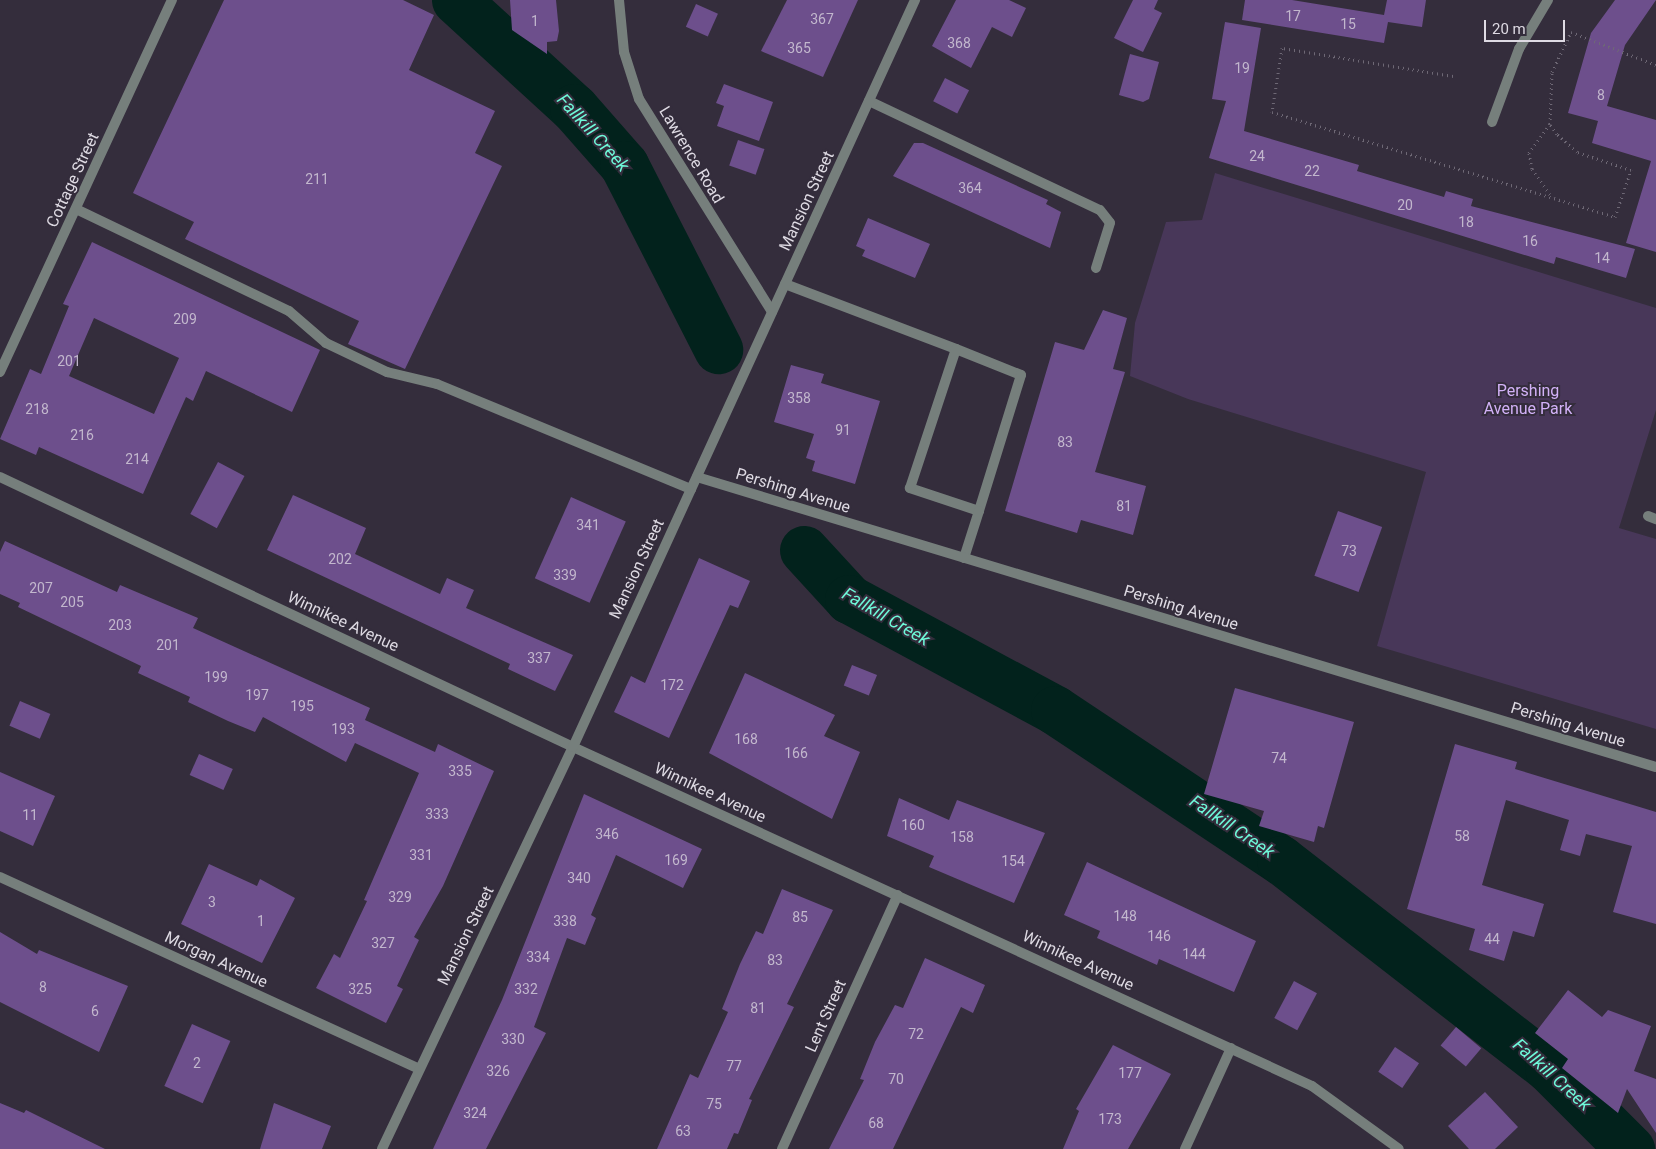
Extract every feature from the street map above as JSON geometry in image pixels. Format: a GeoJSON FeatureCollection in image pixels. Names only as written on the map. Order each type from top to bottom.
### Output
{"type":"FeatureCollection","features":[{"type":"Feature","properties":{"kind":"street","name":"Cottage Street"},"geometry":{"type":"LineString","coordinates":[[0,372],[172,0]]}},
{"type":"Feature","properties":{"kind":"street","name":"Lawrence Road"},"geometry":{"type":"LineString","coordinates":[[619,0],[624,52],[639,99],[772,312]]}},
{"type":"Feature","properties":{"kind":"street","name":"Mansion Street"},"geometry":{"type":"LineString","coordinates":[[382,1149],[573,747],[915,0]]}},
{"type":"Feature","properties":{"kind":"street"},"geometry":{"type":"LineString","coordinates":[[1492,122],[1520,50],[1548,0]]}},
{"type":"Feature","properties":{"kind":"street"},"geometry":{"type":"LineString","coordinates":[[869,101],[1100,210],[1110,222],[1096,268]]}},
{"type":"Feature","properties":{"kind":"street"},"geometry":{"type":"LineString","coordinates":[[76,209],[289,311],[326,343],[387,372],[437,384],[691,489]]}},
{"type":"Feature","properties":{"kind":"street"},"geometry":{"type":"LineString","coordinates":[[785,284],[1021,375],[964,558]]}},
{"type":"Feature","properties":{"kind":"street"},"geometry":{"type":"LineString","coordinates":[[956,349],[910,488],[979,511]]}},
{"type":"Feature","properties":{"kind":"street","name":"Winnikee Avenue"},"geometry":{"type":"LineString","coordinates":[[0,477],[573,747],[1312,1086],[1399,1149]]}},
{"type":"Feature","properties":{"kind":"street","name":"Pershing Avenue"},"geometry":{"type":"LineString","coordinates":[[697,477],[1656,767]]}},
{"type":"Feature","properties":{"kind":"street","name":"Morgan Avenue"},"geometry":{"type":"LineString","coordinates":[[0,877],[419,1070]]}},
{"type":"Feature","properties":{"kind":"street","name":"Lent Street"},"geometry":{"type":"LineString","coordinates":[[782,1149],[898,895]]}},
{"type":"Feature","properties":{"kind":"street"},"geometry":{"type":"LineString","coordinates":[[1185,1149],[1231,1048]]}},
{"type":"Feature","properties":{"kind":"path"},"geometry":{"type":"LineString","coordinates":[[1552,198],[1532,169],[1528,153],[1550,124],[1552,72],[1571,32],[1656,65]]}},
{"type":"Feature","properties":{"kind":"path"},"geometry":{"type":"LineString","coordinates":[[1452,76],[1282,48],[1272,112],[1615,217],[1631,170],[1577,152],[1550,124]]}},
{"type":"Feature","properties":{"kind":"green space","name":"Pershing Avenue Park"},"geometry":{"type":"Polygon","coordinates":[[[1215,173],[1656,308],[1656,410],[1619,528],[1656,539],[1656,729],[1377,646],[1426,472],[1188,399],[1130,376],[1135,323],[1166,222],[1202,220],[1215,173]]]}},
{"type":"Feature","properties":{"kind":"building"},"geometry":{"type":"Polygon","coordinates":[[[224,0],[403,0],[434,15],[409,70],[495,111],[475,153],[502,166],[405,369],[348,344],[359,321],[185,239],[194,222],[133,193],[224,0]]]}},
{"type":"Feature","properties":{"kind":"building"},"geometry":{"type":"Polygon","coordinates":[[[510,0],[556,0],[559,31],[557,41],[547,42],[547,54],[512,30],[510,0]]]}},
{"type":"Feature","properties":{"kind":"building"},"geometry":{"type":"Polygon","coordinates":[[[787,0],[858,0],[823,77],[761,51],[787,0]]]}},
{"type":"Feature","properties":{"kind":"building"},"geometry":{"type":"Polygon","coordinates":[[[956,0],[1009,0],[1026,8],[1012,37],[992,27],[971,68],[932,46],[956,0]]]}},
{"type":"Feature","properties":{"kind":"building"},"geometry":{"type":"Polygon","coordinates":[[[1133,0],[1158,0],[1154,9],[1162,13],[1143,52],[1114,38],[1133,0]]]}},
{"type":"Feature","properties":{"kind":"building"},"geometry":{"type":"Polygon","coordinates":[[[1245,0],[1292,0],[1384,15],[1387,0],[1426,0],[1422,27],[1388,22],[1384,43],[1242,20],[1245,0]]]}},
{"type":"Feature","properties":{"kind":"building"},"geometry":{"type":"Polygon","coordinates":[[[1615,0],[1656,0],[1625,45],[1607,106],[1656,120],[1656,252],[1626,243],[1651,161],[1592,143],[1598,121],[1568,113],[1591,33],[1615,0]]]}},
{"type":"Feature","properties":{"kind":"building"},"geometry":{"type":"Polygon","coordinates":[[[696,4],[718,14],[708,37],[686,27],[696,4]]]}},
{"type":"Feature","properties":{"kind":"building"},"geometry":{"type":"Polygon","coordinates":[[[1225,22],[1261,28],[1244,131],[1359,165],[1357,171],[1444,197],[1446,191],[1473,199],[1471,206],[1635,249],[1626,278],[1556,257],[1554,264],[1209,158],[1226,101],[1212,99],[1225,22]]]}},
{"type":"Feature","properties":{"kind":"building"},"geometry":{"type":"Polygon","coordinates":[[[1130,54],[1159,62],[1149,99],[1143,102],[1119,95],[1130,54]]]}},
{"type":"Feature","properties":{"kind":"building"},"geometry":{"type":"Polygon","coordinates":[[[945,78],[969,90],[957,113],[933,101],[945,78]]]}},
{"type":"Feature","properties":{"kind":"building"},"geometry":{"type":"Polygon","coordinates":[[[724,84],[773,102],[759,141],[717,126],[724,106],[716,103],[724,84]]]}},
{"type":"Feature","properties":{"kind":"building"},"geometry":{"type":"Polygon","coordinates":[[[738,140],[764,149],[756,175],[729,166],[738,140]]]}},
{"type":"Feature","properties":{"kind":"building"},"geometry":{"type":"Polygon","coordinates":[[[914,143],[923,143],[1048,200],[1046,204],[1061,212],[1050,248],[893,176],[914,143]]]}},
{"type":"Feature","properties":{"kind":"building"},"geometry":{"type":"Polygon","coordinates":[[[868,218],[930,244],[915,278],[862,256],[865,250],[856,246],[868,218]]]}},
{"type":"Feature","properties":{"kind":"building"},"geometry":{"type":"Polygon","coordinates":[[[92,242],[320,350],[292,412],[206,371],[193,401],[186,397],[143,494],[39,447],[36,455],[0,439],[30,369],[41,374],[69,306],[63,304],[92,242]],[[94,318],[69,376],[154,414],[179,358],[94,318]]]}},
{"type":"Feature","properties":{"kind":"building"},"geometry":{"type":"Polygon","coordinates":[[[1103,310],[1127,318],[1113,369],[1125,372],[1095,472],[1146,486],[1133,535],[1081,520],[1077,533],[1005,511],[1055,342],[1084,350],[1103,310]]]}},
{"type":"Feature","properties":{"kind":"building"},"geometry":{"type":"Polygon","coordinates":[[[791,365],[824,374],[821,383],[880,401],[855,484],[812,471],[815,461],[806,458],[814,434],[774,422],[791,365]]]}},
{"type":"Feature","properties":{"kind":"building"},"geometry":{"type":"Polygon","coordinates":[[[218,462],[244,476],[217,528],[190,514],[218,462]]]}},
{"type":"Feature","properties":{"kind":"building"},"geometry":{"type":"Polygon","coordinates":[[[293,495],[366,528],[355,554],[440,594],[447,578],[474,590],[466,608],[573,655],[555,691],[508,669],[510,664],[267,550],[293,495]]]}},
{"type":"Feature","properties":{"kind":"building"},"geometry":{"type":"Polygon","coordinates":[[[571,497],[626,521],[590,603],[535,578],[571,497]]]}},
{"type":"Feature","properties":{"kind":"building"},"geometry":{"type":"Polygon","coordinates":[[[1338,511],[1382,527],[1359,592],[1314,576],[1338,511]]]}},
{"type":"Feature","properties":{"kind":"building"},"geometry":{"type":"Polygon","coordinates":[[[5,541],[117,592],[120,585],[198,618],[193,628],[370,708],[365,720],[435,752],[438,744],[494,771],[443,886],[414,937],[419,940],[397,986],[403,989],[386,1023],[316,988],[334,954],[340,958],[367,901],[364,900],[419,773],[355,743],[346,762],[263,717],[255,732],[228,721],[188,702],[190,697],[138,673],[141,666],[18,607],[20,603],[0,594],[0,552],[5,541]]]}},
{"type":"Feature","properties":{"kind":"building"},"geometry":{"type":"Polygon","coordinates":[[[699,558],[750,581],[738,608],[730,605],[669,738],[614,712],[631,676],[645,683],[699,558]]]}},
{"type":"Feature","properties":{"kind":"building"},"geometry":{"type":"Polygon","coordinates":[[[852,665],[877,675],[869,696],[844,685],[852,665]]]}},
{"type":"Feature","properties":{"kind":"building"},"geometry":{"type":"Polygon","coordinates":[[[745,673],[835,715],[824,736],[860,752],[832,819],[709,753],[745,673]]]}},
{"type":"Feature","properties":{"kind":"building"},"geometry":{"type":"Polygon","coordinates":[[[1235,688],[1354,722],[1324,828],[1318,826],[1314,842],[1259,826],[1264,811],[1204,794],[1235,688]]]}},
{"type":"Feature","properties":{"kind":"building"},"geometry":{"type":"Polygon","coordinates":[[[20,701],[50,714],[40,739],[9,726],[20,701]]]}},
{"type":"Feature","properties":{"kind":"building"},"geometry":{"type":"Polygon","coordinates":[[[1455,744],[1517,762],[1515,769],[1656,812],[1656,924],[1613,912],[1632,846],[1586,834],[1580,856],[1560,850],[1569,820],[1506,800],[1482,885],[1544,904],[1534,937],[1513,931],[1504,961],[1469,950],[1475,929],[1407,909],[1455,744]]]}},
{"type":"Feature","properties":{"kind":"building"},"geometry":{"type":"Polygon","coordinates":[[[199,754],[233,769],[223,790],[190,775],[199,754]]]}},
{"type":"Feature","properties":{"kind":"building"},"geometry":{"type":"Polygon","coordinates":[[[0,772],[55,796],[33,846],[0,831],[0,772]]]}},
{"type":"Feature","properties":{"kind":"building"},"geometry":{"type":"Polygon","coordinates":[[[584,794],[702,849],[683,888],[616,855],[591,915],[596,918],[585,945],[567,938],[534,1027],[546,1033],[486,1149],[433,1149],[502,1000],[584,794]]]}},
{"type":"Feature","properties":{"kind":"building"},"geometry":{"type":"Polygon","coordinates":[[[899,798],[949,820],[957,800],[1045,833],[1014,903],[929,867],[934,856],[887,836],[899,798]]]}},
{"type":"Feature","properties":{"kind":"building"},"geometry":{"type":"Polygon","coordinates":[[[1087,862],[1256,941],[1234,992],[1159,959],[1157,965],[1097,938],[1100,931],[1064,915],[1087,862]]]}},
{"type":"Feature","properties":{"kind":"building"},"geometry":{"type":"Polygon","coordinates":[[[209,864],[257,886],[260,879],[295,898],[262,963],[181,924],[209,864]]]}},
{"type":"Feature","properties":{"kind":"building"},"geometry":{"type":"Polygon","coordinates":[[[782,889],[833,910],[787,1004],[794,1007],[749,1099],[752,1100],[738,1134],[734,1133],[727,1149],[657,1149],[690,1074],[698,1078],[728,1012],[722,1009],[740,964],[756,931],[763,934],[782,889]]]}},
{"type":"Feature","properties":{"kind":"building"},"geometry":{"type":"Polygon","coordinates":[[[0,932],[37,954],[39,950],[128,986],[99,1052],[0,1002],[0,932]]]}},
{"type":"Feature","properties":{"kind":"building"},"geometry":{"type":"Polygon","coordinates":[[[925,958],[985,985],[973,1013],[961,1007],[893,1149],[829,1149],[864,1080],[860,1079],[875,1042],[895,1005],[903,1008],[925,958]]]}},
{"type":"Feature","properties":{"kind":"building"},"geometry":{"type":"Polygon","coordinates":[[[1294,981],[1317,993],[1297,1030],[1274,1018],[1294,981]]]}},
{"type":"Feature","properties":{"kind":"building"},"geometry":{"type":"Polygon","coordinates":[[[1568,990],[1602,1017],[1608,1010],[1651,1026],[1634,1071],[1656,1079],[1656,1133],[1627,1089],[1618,1113],[1562,1068],[1568,1059],[1535,1033],[1568,990]]]}},
{"type":"Feature","properties":{"kind":"building"},"geometry":{"type":"Polygon","coordinates":[[[192,1024],[230,1041],[203,1103],[164,1086],[192,1024]]]}},
{"type":"Feature","properties":{"kind":"building"},"geometry":{"type":"Polygon","coordinates":[[[1456,1027],[1481,1048],[1466,1067],[1441,1045],[1456,1027]]]}},
{"type":"Feature","properties":{"kind":"building"},"geometry":{"type":"Polygon","coordinates":[[[1113,1045],[1171,1074],[1128,1149],[1063,1149],[1079,1111],[1076,1109],[1113,1045]]]}},
{"type":"Feature","properties":{"kind":"building"},"geometry":{"type":"Polygon","coordinates":[[[1395,1047],[1419,1063],[1402,1088],[1378,1072],[1395,1047]]]}},
{"type":"Feature","properties":{"kind":"building"},"geometry":{"type":"Polygon","coordinates":[[[1485,1092],[1518,1127],[1495,1149],[1469,1149],[1448,1126],[1485,1092]]]}},
{"type":"Feature","properties":{"kind":"building"},"geometry":{"type":"Polygon","coordinates":[[[0,1103],[24,1113],[26,1110],[105,1149],[0,1149],[0,1103]]]}},
{"type":"Feature","properties":{"kind":"building"},"geometry":{"type":"Polygon","coordinates":[[[274,1103],[331,1126],[322,1149],[260,1149],[274,1103]]]}},
{"type":"Feature","properties":{"kind":"waterway","name":"Fallkill Creek"},"geometry":{"type":"LineString","coordinates":[[456,0],[574,108],[624,165],[718,349]]}},
{"type":"Feature","properties":{"kind":"waterway","name":"Fallkill Creek"},"geometry":{"type":"LineString","coordinates":[[804,550],[849,599],[1055,710],[1281,860],[1549,1068],[1630,1149]]}}]}
